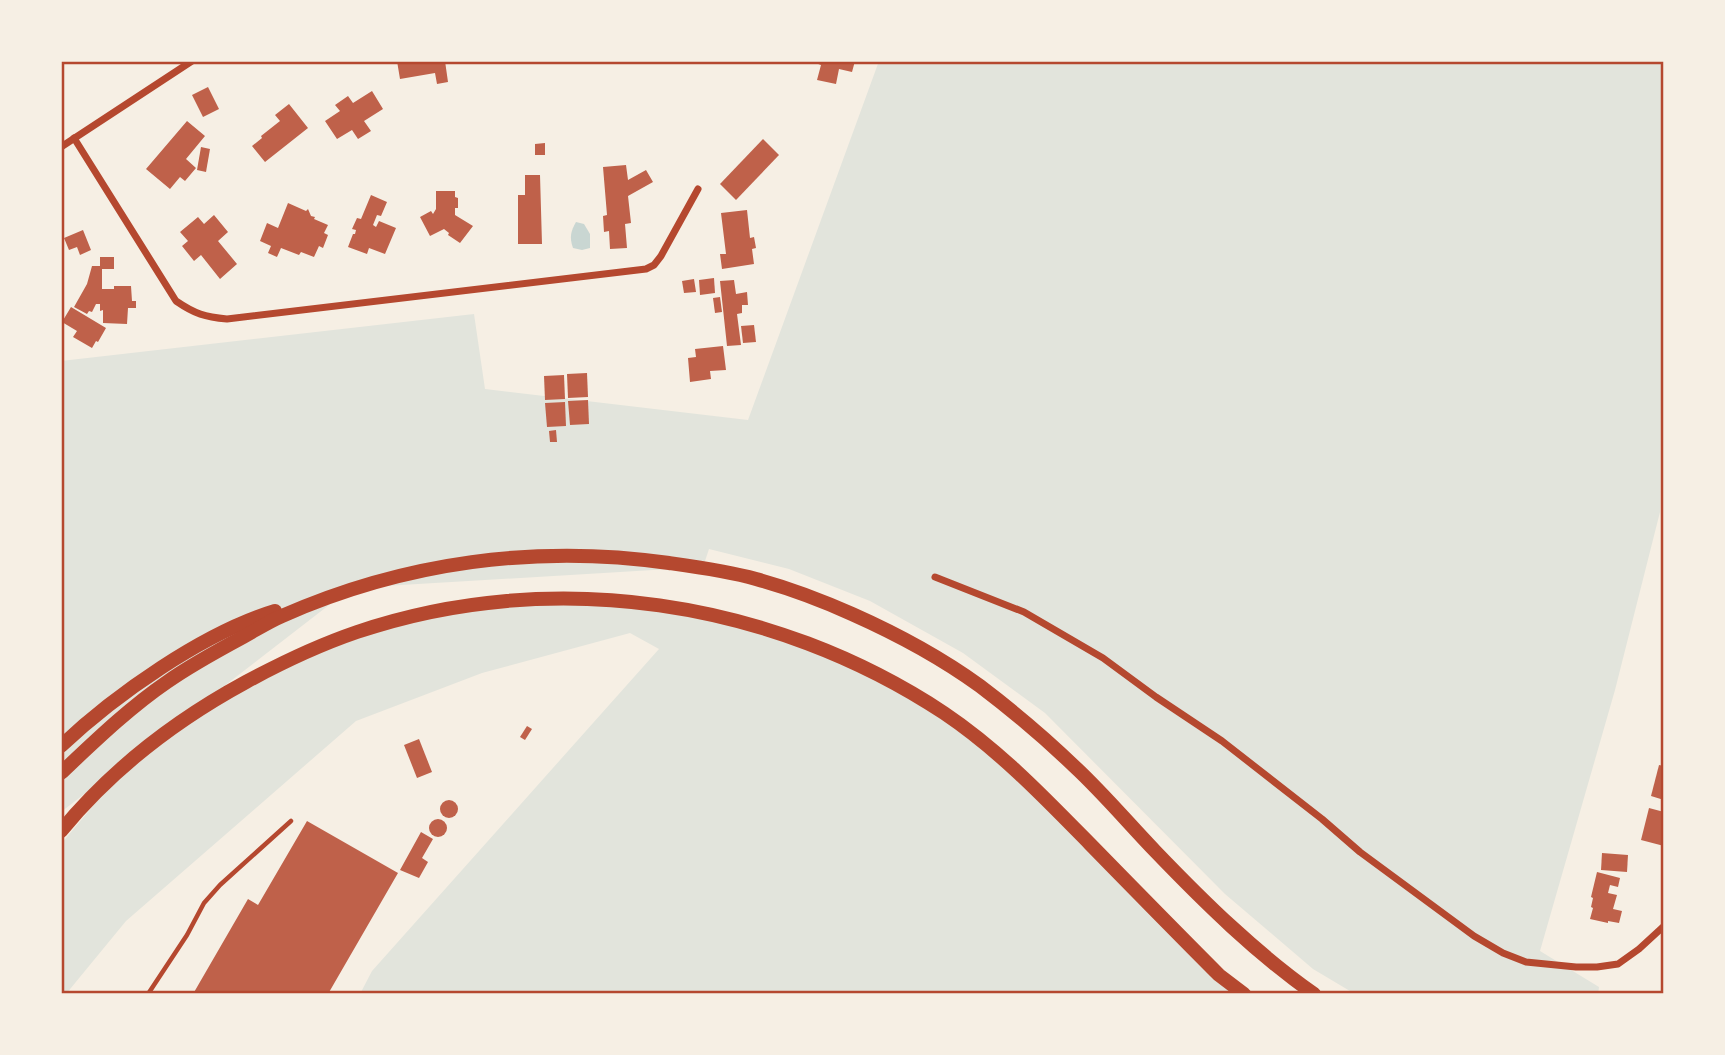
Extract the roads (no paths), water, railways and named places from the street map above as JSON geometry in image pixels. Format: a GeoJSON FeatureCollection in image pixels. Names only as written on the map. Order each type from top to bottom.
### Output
{"type":"FeatureCollection","features":[{"type":"Feature","properties":{"kind":"highway"},"geometry":{"type":"LineString","coordinates":[[61,746],[122,695],[215,636],[266,614],[351,588],[420,571],[486,559],[558,555],[638,559],[703,567],[755,578],[822,601],[884,628],[934,655],[989,694],[1075,766],[1233,928],[1314,994]]}},
{"type":"Feature","properties":{"kind":"highway"},"geometry":{"type":"LineString","coordinates":[[61,773],[110,727],[165,683],[279,617],[351,588]]}},
{"type":"Feature","properties":{"kind":"highway"},"geometry":{"type":"LineString","coordinates":[[61,831],[122,767],[176,725],[228,692],[284,662],[357,632],[425,613],[490,603],[542,599],[638,602],[704,612],[816,646],[854,662],[944,713],[989,746],[1036,788],[1219,975],[1244,994]]}},
{"type":"Feature","properties":{"kind":"highway"},"geometry":{"type":"LineString","coordinates":[[61,841],[122,767]]}},
{"type":"Feature","properties":{"kind":"street"},"geometry":{"type":"LineString","coordinates":[[61,147],[192,61]]}},
{"type":"Feature","properties":{"kind":"street"},"geometry":{"type":"LineString","coordinates":[[74,138],[176,301],[207,317],[227,319],[646,269],[654,265],[661,256],[698,189]]}},
{"type":"Feature","properties":{"kind":"street"},"geometry":{"type":"LineString","coordinates":[[935,578],[1024,612],[1103,658],[1222,741],[1360,852],[1474,936],[1503,953],[1526,962],[1576,967],[1618,964],[1664,926]]}},
{"type":"Feature","properties":{"kind":"lane"},"geometry":{"type":"LineString","coordinates":[[148,994],[187,935],[204,903],[220,885],[291,821]]}}]}
